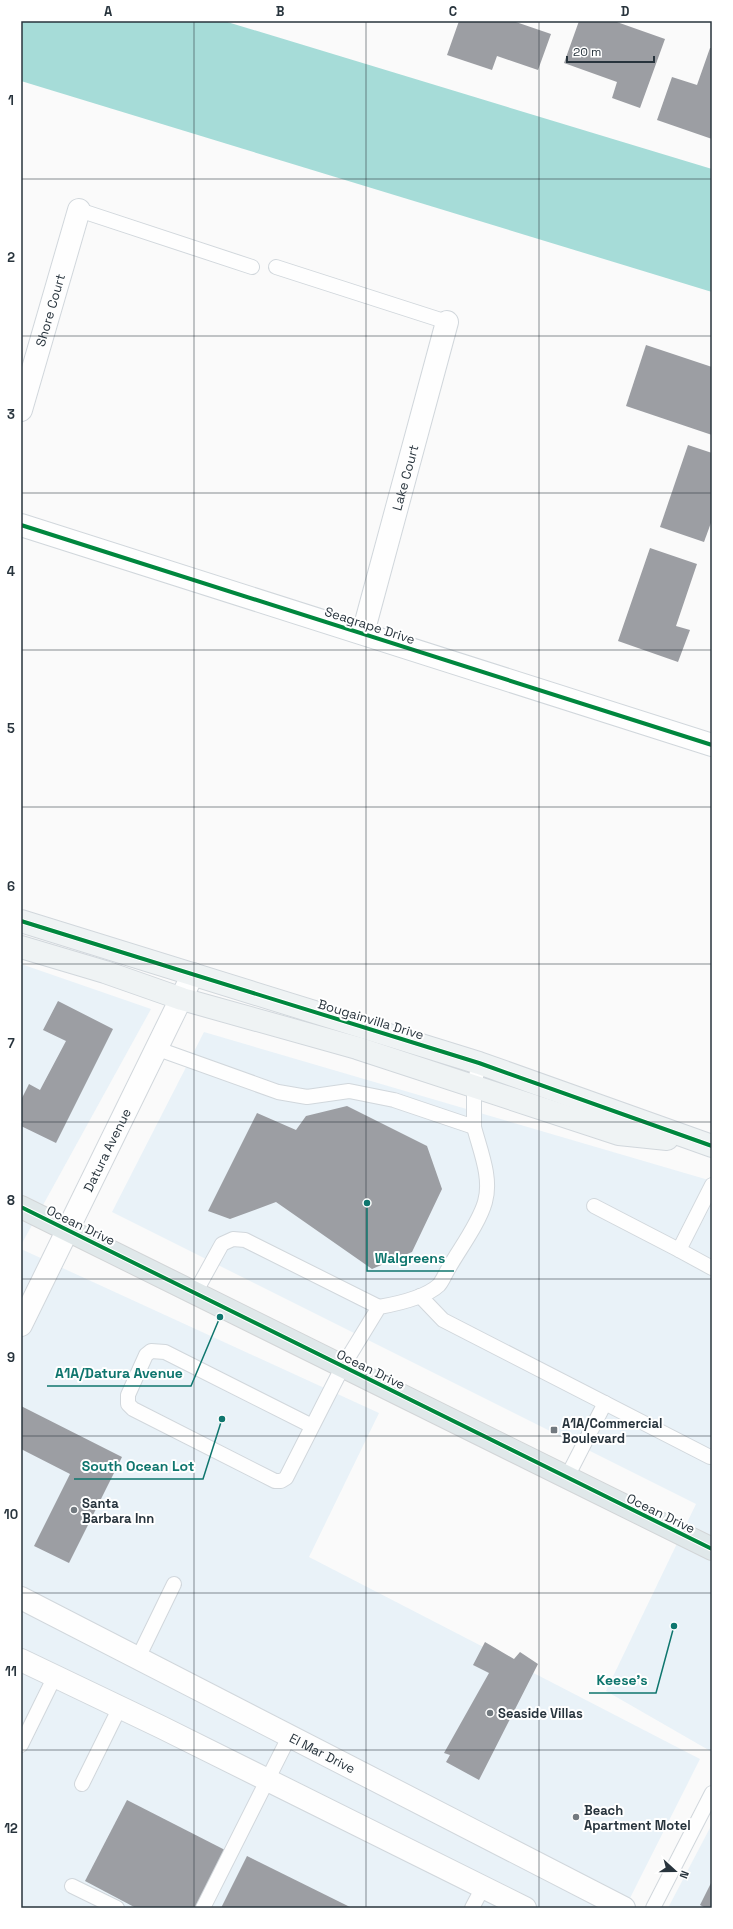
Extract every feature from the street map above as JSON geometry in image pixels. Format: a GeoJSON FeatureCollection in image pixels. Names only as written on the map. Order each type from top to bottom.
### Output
{"type":"FeatureCollection","features":[{"type":"Feature","properties":{"kind":"main road","name":"Ocean Drive"},"geometry":{"type":"LineString","coordinates":[[21,1207],[712,1549]]}},
{"type":"Feature","properties":{"kind":"street","name":"Shore Court"},"geometry":{"type":"LineString","coordinates":[[21,410],[79,210]]}},
{"type":"Feature","properties":{"kind":"street","name":"Lake Court"},"geometry":{"type":"LineString","coordinates":[[362,633],[447,322]]}},
{"type":"Feature","properties":{"kind":"street","name":"Seagrape Drive"},"geometry":{"type":"LineString","coordinates":[[21,525],[712,745]]}},
{"type":"Feature","properties":{"kind":"street","name":"Bougainvilla Drive"},"geometry":{"type":"LineString","coordinates":[[21,921],[479,1063],[709,1145]]}},
{"type":"Feature","properties":{"kind":"street","name":"Bougainvilla Drive"},"geometry":{"type":"LineString","coordinates":[[21,947],[105,972],[182,999],[357,1048],[619,1134],[709,1145]]}},
{"type":"Feature","properties":{"kind":"street","name":"Datura Avenue"},"geometry":{"type":"LineString","coordinates":[[21,1325],[194,974]]}},
{"type":"Feature","properties":{"kind":"street","name":"El Mar Drive"},"geometry":{"type":"LineString","coordinates":[[21,1598],[624,1908]]}},
{"type":"Feature","properties":{"kind":"street"},"geometry":{"type":"LineString","coordinates":[[21,1660],[120,1707],[525,1908]]}},
{"type":"Feature","properties":{"kind":"lane"},"geometry":{"type":"LineString","coordinates":[[79,210],[252,267]]}},
{"type":"Feature","properties":{"kind":"lane"},"geometry":{"type":"LineString","coordinates":[[276,267],[447,322]]}},
{"type":"Feature","properties":{"kind":"lane"},"geometry":{"type":"LineString","coordinates":[[158,1049],[278,1092],[308,1097],[349,1091],[394,1100],[474,1127]]}},
{"type":"Feature","properties":{"kind":"lane"},"geometry":{"type":"LineString","coordinates":[[195,1293],[222,1244],[233,1239],[245,1240],[379,1307],[420,1296],[439,1285],[485,1202],[485,1168],[474,1127],[474,1086],[479,1063]]}},
{"type":"Feature","properties":{"kind":"lane"},"geometry":{"type":"LineString","coordinates":[[680,1250],[712,1185]]}},
{"type":"Feature","properties":{"kind":"lane"},"geometry":{"type":"LineString","coordinates":[[594,1206],[712,1268]]}},
{"type":"Feature","properties":{"kind":"lane"},"geometry":{"type":"LineString","coordinates":[[420,1296],[442,1320],[710,1457]]}},
{"type":"Feature","properties":{"kind":"lane"},"geometry":{"type":"LineString","coordinates":[[312,1426],[164,1352],[151,1351],[146,1355],[128,1395],[128,1404],[133,1409],[275,1481],[281,1481],[286,1478],[343,1366],[379,1307]]}},
{"type":"Feature","properties":{"kind":"lane"},"geometry":{"type":"LineString","coordinates":[[567,1477],[605,1403]]}},
{"type":"Feature","properties":{"kind":"lane"},"geometry":{"type":"LineString","coordinates":[[138,1658],[174,1584]]}},
{"type":"Feature","properties":{"kind":"lane"},"geometry":{"type":"LineString","coordinates":[[21,1745],[55,1676]]}},
{"type":"Feature","properties":{"kind":"lane"},"geometry":{"type":"LineString","coordinates":[[82,1784],[120,1707]]}},
{"type":"Feature","properties":{"kind":"lane"},"geometry":{"type":"LineString","coordinates":[[203,1908],[290,1735]]}},
{"type":"Feature","properties":{"kind":"lane"},"geometry":{"type":"LineString","coordinates":[[653,1908],[712,1793]]}},
{"type":"Feature","properties":{"kind":"lane"},"geometry":{"type":"LineString","coordinates":[[72,1886],[117,1908]]}},
{"type":"Feature","properties":{"kind":"lane"},"geometry":{"type":"LineString","coordinates":[[472,1908],[483,1887]]}},
{"type":"Feature","properties":{"kind":"shaded area"},"geometry":{"type":"Polygon","coordinates":[[[21,964],[151,1009],[21,1245],[21,964]]]}},
{"type":"Feature","properties":{"kind":"shaded area"},"geometry":{"type":"Polygon","coordinates":[[[204,1032],[712,1181],[712,1752],[606,1691],[696,1504],[112,1212],[204,1032]]]}},
{"type":"Feature","properties":{"kind":"shaded area"},"geometry":{"type":"Polygon","coordinates":[[[21,1249],[379,1413],[309,1557],[700,1759],[625,1908],[21,1908],[21,1249]]]}},
{"type":"Feature","properties":{"kind":"shaded area"},"geometry":{"type":"Polygon","coordinates":[[[712,1824],[712,1908],[668,1908],[712,1824]]]}},
{"type":"Feature","properties":{"kind":"water"},"geometry":{"type":"Polygon","coordinates":[[[21,21],[224,21],[712,169],[712,292],[21,81],[21,21]]]}},
{"type":"Feature","properties":{"kind":"building"},"geometry":{"type":"Polygon","coordinates":[[[459,21],[513,21],[551,34],[538,70],[497,56],[492,70],[447,55],[459,21]]]}},
{"type":"Feature","properties":{"kind":"building"},"geometry":{"type":"Polygon","coordinates":[[[579,21],[614,21],[665,39],[640,108],[612,98],[617,82],[564,63],[579,21]]]}},
{"type":"Feature","properties":{"kind":"building"},"geometry":{"type":"Polygon","coordinates":[[[710,48],[712,48],[712,139],[657,120],[672,77],[697,85],[710,48]]]}},
{"type":"Feature","properties":{"kind":"building"},"geometry":{"type":"Polygon","coordinates":[[[646,345],[712,367],[712,435],[626,406],[646,345]]]}},
{"type":"Feature","properties":{"kind":"building"},"geometry":{"type":"Polygon","coordinates":[[[688,445],[712,453],[712,520],[704,542],[660,527],[688,445]]]}},
{"type":"Feature","properties":{"kind":"building"},"geometry":{"type":"Polygon","coordinates":[[[650,548],[697,564],[676,626],[690,630],[678,662],[618,641],[650,548]]]}},
{"type":"Feature","properties":{"kind":"building"},"geometry":{"type":"Polygon","coordinates":[[[58,1001],[113,1029],[56,1143],[21,1126],[21,1100],[29,1084],[40,1090],[66,1041],[43,1030],[58,1001]]]}},
{"type":"Feature","properties":{"kind":"building"},"geometry":{"type":"Polygon","coordinates":[[[347,1106],[427,1146],[442,1189],[412,1252],[372,1269],[276,1202],[230,1219],[208,1211],[257,1113],[296,1130],[306,1116],[347,1106]]]}},
{"type":"Feature","properties":{"kind":"building","name":"Santa Barbara Inn"},"geometry":{"type":"Polygon","coordinates":[[[21,1406],[122,1457],[69,1563],[34,1546],[70,1474],[21,1449],[21,1406]]]}},
{"type":"Feature","properties":{"kind":"building","name":"Seaside Villas"},"geometry":{"type":"Polygon","coordinates":[[[485,1642],[514,1659],[520,1652],[538,1664],[479,1780],[446,1762],[450,1755],[444,1753],[489,1673],[473,1665],[485,1642]]]}},
{"type":"Feature","properties":{"kind":"building"},"geometry":{"type":"Polygon","coordinates":[[[127,1800],[225,1850],[195,1908],[136,1908],[85,1881],[127,1800]]]}},
{"type":"Feature","properties":{"kind":"building"},"geometry":{"type":"Polygon","coordinates":[[[247,1856],[352,1908],[221,1908],[247,1856]]]}},
{"type":"Feature","properties":{"kind":"building"},"geometry":{"type":"Polygon","coordinates":[[[712,1881],[712,1908],[706,1908],[700,1905],[712,1881]]]}},
{"type":"Feature","properties":{"kind":"cycle path"},"geometry":{"type":"LineString","coordinates":[[21,525],[712,745]]}},
{"type":"Feature","properties":{"kind":"cycle path"},"geometry":{"type":"LineString","coordinates":[[21,921],[479,1063],[712,1146]]}},
{"type":"Feature","properties":{"kind":"cycle path"},"geometry":{"type":"LineString","coordinates":[[21,1207],[712,1549]]}},
{"type":"Feature","properties":{"kind":"place","name":"Walgreens"},"geometry":{"type":"Point","coordinates":[367,1203]}},
{"type":"Feature","properties":{"kind":"place","name":"A1A/Datura Avenue"},"geometry":{"type":"Point","coordinates":[220,1317]}},
{"type":"Feature","properties":{"kind":"place","name":"South Ocean Lot"},"geometry":{"type":"Point","coordinates":[222,1419]}},
{"type":"Feature","properties":{"kind":"place","name":"A1A/Commercial Boulevard"},"geometry":{"type":"Point","coordinates":[554,1430]}},
{"type":"Feature","properties":{"kind":"place","name":"Santa Barbara Inn"},"geometry":{"type":"Point","coordinates":[74,1510]}},
{"type":"Feature","properties":{"kind":"place","name":"Keese's"},"geometry":{"type":"Point","coordinates":[674,1626]}},
{"type":"Feature","properties":{"kind":"place","name":"Seaside Villas"},"geometry":{"type":"Point","coordinates":[490,1713]}},
{"type":"Feature","properties":{"kind":"place","name":"Beach Apartment Motel"},"geometry":{"type":"Point","coordinates":[576,1817]}}]}
